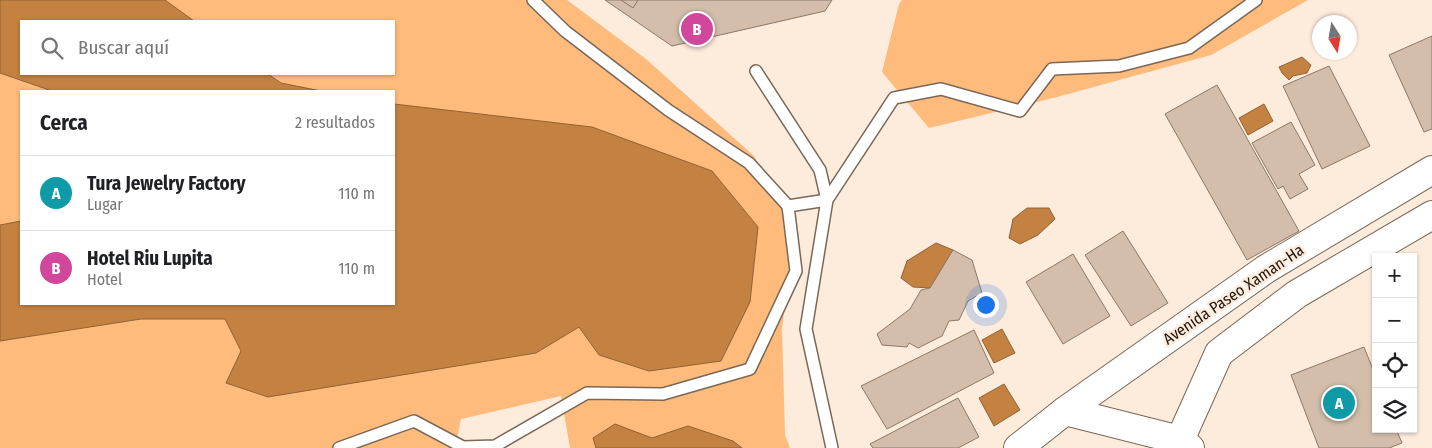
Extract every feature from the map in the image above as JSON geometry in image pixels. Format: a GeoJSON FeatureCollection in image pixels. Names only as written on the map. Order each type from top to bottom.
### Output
{"type":"FeatureCollection","features":[{"type":"Feature","properties":{"kind":"main road","name":"Avenida Paseo Xaman-Ha"},"geometry":{"type":"LineString","coordinates":[[1018,448],[1065,411],[1266,268],[1432,170]]}},
{"type":"Feature","properties":{"kind":"main road"},"geometry":{"type":"LineString","coordinates":[[1065,411],[1185,444],[1219,353],[1297,294],[1432,215]]}},
{"type":"Feature","properties":{"kind":"lane"},"geometry":{"type":"LineString","coordinates":[[339,448],[414,421],[463,447],[495,447],[587,393],[663,394],[750,369],[796,271],[788,206],[749,163],[668,110],[565,32],[533,0]]}},
{"type":"Feature","properties":{"kind":"lane"},"geometry":{"type":"LineString","coordinates":[[788,206],[827,200],[894,98],[941,89],[1020,111],[1052,68],[1120,66],[1189,48],[1256,0]]}},
{"type":"Feature","properties":{"kind":"lane"},"geometry":{"type":"LineString","coordinates":[[756,71],[820,170],[827,200],[806,328],[832,448]]}},
{"type":"Feature","properties":{"kind":"shaded area"},"geometry":{"type":"Polygon","coordinates":[[[0,0],[567,0],[646,59],[754,156],[794,229],[782,329],[785,435],[790,448],[570,448],[561,396],[461,419],[455,448],[0,448],[0,0]]]}},
{"type":"Feature","properties":{"kind":"shaded area"},"geometry":{"type":"Polygon","coordinates":[[[0,0],[165,0],[193,20],[20,20],[20,75],[269,75],[281,83],[316,90],[49,90],[0,73],[0,0]]]}},
{"type":"Feature","properties":{"kind":"shaded area"},"geometry":{"type":"Polygon","coordinates":[[[902,0],[1308,0],[1211,55],[1057,97],[929,128],[882,72],[899,4],[902,0]]]}},
{"type":"Feature","properties":{"kind":"shaded area"},"geometry":{"type":"Polygon","coordinates":[[[1302,57],[1311,65],[1307,73],[1293,76],[1289,80],[1279,67],[1302,57]]]}},
{"type":"Feature","properties":{"kind":"shaded area"},"geometry":{"type":"Polygon","coordinates":[[[395,104],[592,127],[712,171],[758,227],[750,302],[721,361],[649,371],[599,355],[579,327],[536,353],[268,397],[226,383],[241,351],[225,319],[141,319],[0,341],[0,225],[20,221],[20,305],[395,305],[395,104]]]}},
{"type":"Feature","properties":{"kind":"shaded area"},"geometry":{"type":"Polygon","coordinates":[[[1264,104],[1273,121],[1248,135],[1239,118],[1264,104]]]}},
{"type":"Feature","properties":{"kind":"shaded area"},"geometry":{"type":"Polygon","coordinates":[[[1027,208],[1049,208],[1055,219],[1038,235],[1020,244],[1009,238],[1013,219],[1027,208]]]}},
{"type":"Feature","properties":{"kind":"shaded area"},"geometry":{"type":"Polygon","coordinates":[[[936,243],[953,250],[930,288],[913,287],[901,278],[907,261],[936,243]]]}},
{"type":"Feature","properties":{"kind":"shaded area"},"geometry":{"type":"Polygon","coordinates":[[[1002,329],[1015,353],[994,363],[982,340],[1002,329]]]}},
{"type":"Feature","properties":{"kind":"shaded area"},"geometry":{"type":"Polygon","coordinates":[[[1004,384],[1020,410],[994,426],[979,398],[1004,384]]]}},
{"type":"Feature","properties":{"kind":"shaded area"},"geometry":{"type":"Polygon","coordinates":[[[615,424],[652,438],[688,426],[733,441],[742,448],[596,448],[593,438],[615,424]]]}},
{"type":"Feature","properties":{"kind":"building"},"geometry":{"type":"Polygon","coordinates":[[[605,0],[832,0],[825,11],[672,46],[605,0]]]}},
{"type":"Feature","properties":{"kind":"building"},"geometry":{"type":"Polygon","coordinates":[[[621,0],[638,0],[633,8],[621,0]]]}},
{"type":"Feature","properties":{"kind":"building"},"geometry":{"type":"Polygon","coordinates":[[[1432,36],[1432,129],[1424,132],[1389,55],[1432,36]]]}},
{"type":"Feature","properties":{"kind":"building"},"geometry":{"type":"Polygon","coordinates":[[[1329,66],[1370,146],[1322,169],[1283,86],[1329,66]]]}},
{"type":"Feature","properties":{"kind":"building"},"geometry":{"type":"Polygon","coordinates":[[[1217,85],[1299,231],[1247,260],[1165,114],[1217,85]]]}},
{"type":"Feature","properties":{"kind":"building"},"geometry":{"type":"Polygon","coordinates":[[[1291,122],[1315,165],[1299,174],[1308,189],[1290,199],[1283,186],[1278,189],[1252,143],[1291,122]]]}},
{"type":"Feature","properties":{"kind":"building"},"geometry":{"type":"Polygon","coordinates":[[[1123,231],[1168,303],[1131,326],[1085,255],[1123,231]]]}},
{"type":"Feature","properties":{"kind":"building"},"geometry":{"type":"Polygon","coordinates":[[[953,250],[972,260],[982,293],[968,301],[959,320],[949,321],[942,336],[918,348],[909,343],[907,347],[882,345],[877,334],[910,309],[921,290],[930,288],[953,250]]]}},
{"type":"Feature","properties":{"kind":"building"},"geometry":{"type":"Polygon","coordinates":[[[1073,254],[1110,316],[1063,344],[1026,282],[1073,254]]]}},
{"type":"Feature","properties":{"kind":"building"},"geometry":{"type":"Polygon","coordinates":[[[974,330],[994,373],[887,429],[861,386],[974,330]]]}},
{"type":"Feature","properties":{"kind":"building"},"geometry":{"type":"Polygon","coordinates":[[[1364,347],[1372,367],[1372,433],[1398,433],[1402,443],[1389,448],[1319,448],[1291,375],[1364,347]]]}},
{"type":"Feature","properties":{"kind":"building"},"geometry":{"type":"Polygon","coordinates":[[[958,398],[979,437],[958,448],[873,448],[870,444],[958,398]]]}},
{"type":"Feature","properties":{"kind":"place","name":"Hotel Riu Lupita"},"geometry":{"type":"Point","coordinates":[697,29]}},
{"type":"Feature","properties":{"kind":"place","name":"Tura Jewelry Factory"},"geometry":{"type":"Point","coordinates":[1339,403]}}]}
